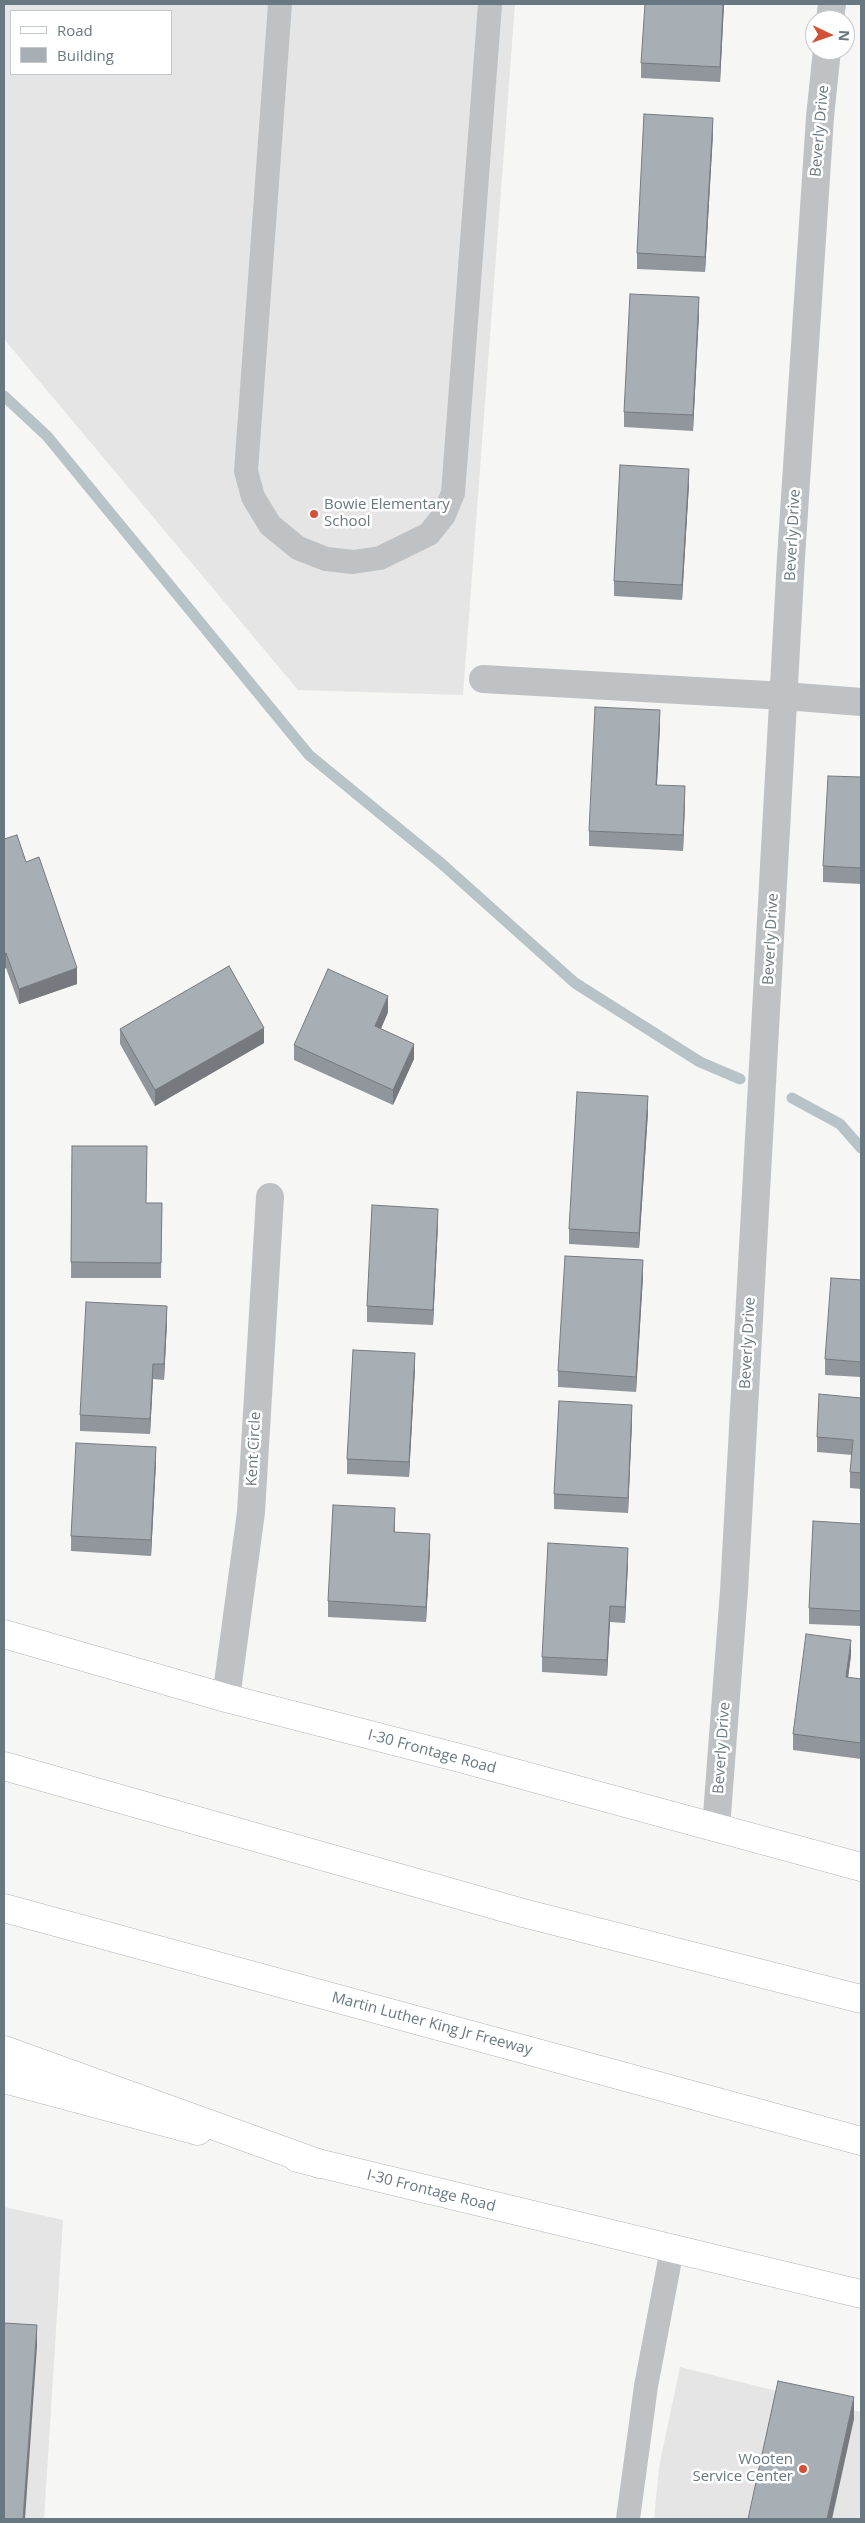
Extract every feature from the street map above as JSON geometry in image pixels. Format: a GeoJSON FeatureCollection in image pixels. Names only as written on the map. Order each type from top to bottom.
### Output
{"type":"FeatureCollection","features":[{"type":"Feature","properties":{"kind":"main road","name":"I-30 Frontage Road"},"geometry":{"type":"LineString","coordinates":[[4,1634],[226,1698],[456,1757],[861,1867]]}},
{"type":"Feature","properties":{"kind":"main road"},"geometry":{"type":"LineString","coordinates":[[4,1766],[523,1913],[861,1999]]}},
{"type":"Feature","properties":{"kind":"main road","name":"Martin Luther King Jr Freeway"},"geometry":{"type":"LineString","coordinates":[[4,1908],[861,2141]]}},
{"type":"Feature","properties":{"kind":"main road"},"geometry":{"type":"LineString","coordinates":[[4,2050],[320,2164]]}},
{"type":"Feature","properties":{"kind":"main road","name":"I-30 Frontage Road"},"geometry":{"type":"LineString","coordinates":[[4,2079],[320,2164],[861,2294]]}},
{"type":"Feature","properties":{"kind":"street","name":"Beverly Drive"},"geometry":{"type":"LineString","coordinates":[[716,1828],[734,1592],[793,529],[820,117],[826,60]]}},
{"type":"Feature","properties":{"kind":"street"},"geometry":{"type":"LineString","coordinates":[[483,679],[861,702]]}},
{"type":"Feature","properties":{"kind":"street","name":"Kent Circle"},"geometry":{"type":"LineString","coordinates":[[226,1698],[251,1512],[270,1197]]}},
{"type":"Feature","properties":{"kind":"lane"},"geometry":{"type":"LineString","coordinates":[[280,4],[246,471],[253,497],[270,525],[298,548],[326,559],[353,562],[380,558],[429,534],[444,515],[453,493],[490,4]]}},
{"type":"Feature","properties":{"kind":"lane"},"geometry":{"type":"LineString","coordinates":[[628,2519],[646,2386],[672,2249]]}},
{"type":"Feature","properties":{"kind":"shaded area","name":"Bowie Elementary School"},"geometry":{"type":"Polygon","coordinates":[[[4,4],[515,4],[463,695],[298,690],[4,339],[4,4]]]}},
{"type":"Feature","properties":{"kind":"shaded area"},"geometry":{"type":"Polygon","coordinates":[[[4,2207],[63,2220],[44,2519],[4,2519],[4,2207]]]}},
{"type":"Feature","properties":{"kind":"shaded area"},"geometry":{"type":"Polygon","coordinates":[[[680,2367],[861,2412],[861,2519],[654,2519],[659,2467],[680,2367]]]}},
{"type":"Feature","properties":{"kind":"building"},"geometry":{"type":"Polygon","coordinates":[[[645,4],[723,4],[720,67],[641,63],[645,4]]]}},
{"type":"Feature","properties":{"kind":"building"},"geometry":{"type":"Polygon","coordinates":[[[644,114],[713,118],[705,257],[637,253],[644,114]]]}},
{"type":"Feature","properties":{"kind":"building"},"geometry":{"type":"Polygon","coordinates":[[[630,294],[699,297],[693,415],[624,412],[630,294]]]}},
{"type":"Feature","properties":{"kind":"building"},"geometry":{"type":"Polygon","coordinates":[[[620,465],[689,469],[682,585],[614,581],[620,465]]]}},
{"type":"Feature","properties":{"kind":"building"},"geometry":{"type":"Polygon","coordinates":[[[595,707],[660,710],[656,785],[685,786],[683,835],[589,831],[595,707]]]}},
{"type":"Feature","properties":{"kind":"building"},"geometry":{"type":"Polygon","coordinates":[[[828,776],[861,777],[861,868],[823,866],[828,776]]]}},
{"type":"Feature","properties":{"kind":"building"},"geometry":{"type":"Polygon","coordinates":[[[17,835],[26,862],[39,857],[77,968],[19,989],[6,953],[4,954],[4,839],[17,835]]]}},
{"type":"Feature","properties":{"kind":"building"},"geometry":{"type":"Polygon","coordinates":[[[229,966],[264,1028],[155,1090],[120,1029],[229,966]]]}},
{"type":"Feature","properties":{"kind":"building"},"geometry":{"type":"Polygon","coordinates":[[[328,969],[388,996],[375,1026],[414,1044],[393,1090],[294,1045],[328,969]]]}},
{"type":"Feature","properties":{"kind":"building"},"geometry":{"type":"Polygon","coordinates":[[[577,1092],[648,1096],[639,1233],[569,1229],[577,1092]]]}},
{"type":"Feature","properties":{"kind":"building"},"geometry":{"type":"Polygon","coordinates":[[[72,1146],[147,1146],[146,1203],[162,1203],[161,1263],[71,1262],[72,1146]]]}},
{"type":"Feature","properties":{"kind":"building"},"geometry":{"type":"Polygon","coordinates":[[[372,1205],[438,1209],[433,1310],[367,1306],[372,1205]]]}},
{"type":"Feature","properties":{"kind":"building"},"geometry":{"type":"Polygon","coordinates":[[[565,1256],[643,1260],[636,1377],[558,1371],[565,1256]]]}},
{"type":"Feature","properties":{"kind":"building"},"geometry":{"type":"Polygon","coordinates":[[[831,1278],[861,1280],[861,1362],[825,1359],[831,1278]]]}},
{"type":"Feature","properties":{"kind":"building"},"geometry":{"type":"Polygon","coordinates":[[[86,1302],[167,1306],[164,1364],[153,1364],[150,1419],[80,1415],[86,1302]]]}},
{"type":"Feature","properties":{"kind":"building"},"geometry":{"type":"Polygon","coordinates":[[[353,1350],[415,1353],[409,1462],[347,1459],[353,1350]]]}},
{"type":"Feature","properties":{"kind":"building"},"geometry":{"type":"Polygon","coordinates":[[[819,1394],[861,1398],[861,1473],[850,1472],[853,1440],[817,1437],[819,1394]]]}},
{"type":"Feature","properties":{"kind":"building"},"geometry":{"type":"Polygon","coordinates":[[[559,1401],[632,1405],[628,1498],[554,1494],[559,1401]]]}},
{"type":"Feature","properties":{"kind":"building"},"geometry":{"type":"Polygon","coordinates":[[[76,1443],[156,1447],[151,1540],[71,1536],[76,1443]]]}},
{"type":"Feature","properties":{"kind":"building"},"geometry":{"type":"Polygon","coordinates":[[[333,1505],[395,1508],[394,1532],[430,1534],[426,1607],[328,1601],[333,1505]]]}},
{"type":"Feature","properties":{"kind":"building"},"geometry":{"type":"Polygon","coordinates":[[[813,1521],[861,1524],[861,1611],[809,1608],[813,1521]]]}},
{"type":"Feature","properties":{"kind":"building"},"geometry":{"type":"Polygon","coordinates":[[[548,1543],[628,1548],[625,1607],[610,1606],[607,1660],[542,1657],[548,1543]]]}},
{"type":"Feature","properties":{"kind":"building"},"geometry":{"type":"Polygon","coordinates":[[[806,1634],[851,1640],[846,1677],[861,1679],[861,1743],[793,1734],[806,1634]]]}},
{"type":"Feature","properties":{"kind":"building"},"geometry":{"type":"Polygon","coordinates":[[[4,2323],[37,2325],[23,2519],[4,2519],[4,2323]]]}},
{"type":"Feature","properties":{"kind":"building","name":"Wooten Service Center"},"geometry":{"type":"Polygon","coordinates":[[[778,2381],[854,2397],[827,2519],[748,2519],[778,2381]]]}},
{"type":"Feature","properties":{"kind":"waterway"},"geometry":{"type":"LineString","coordinates":[[4,396],[47,436],[309,755],[442,864],[575,983],[700,1062],[740,1079]]}},
{"type":"Feature","properties":{"kind":"waterway"},"geometry":{"type":"LineString","coordinates":[[792,1098],[840,1124],[861,1148]]}},
{"type":"Feature","properties":{"kind":"place","name":"Bowie Elementary School"},"geometry":{"type":"Point","coordinates":[314,514]}},
{"type":"Feature","properties":{"kind":"place","name":"Wooten Service Center"},"geometry":{"type":"Point","coordinates":[803,2469]}}]}
